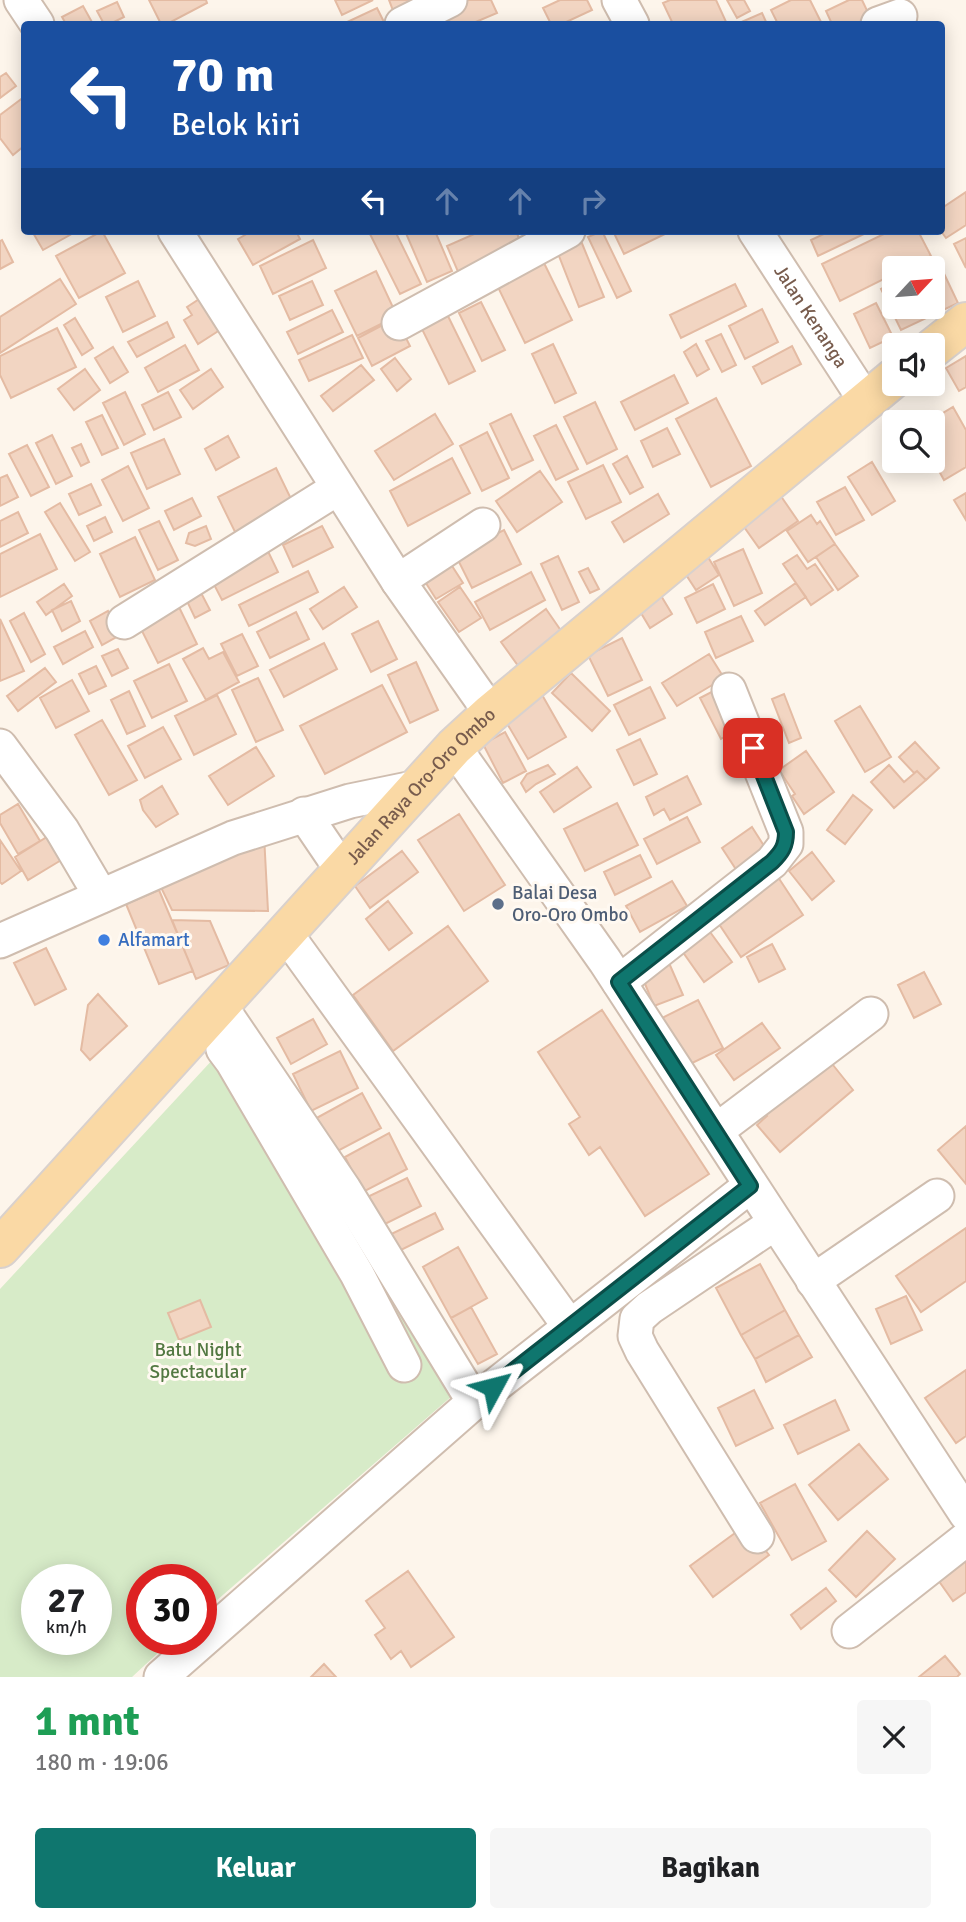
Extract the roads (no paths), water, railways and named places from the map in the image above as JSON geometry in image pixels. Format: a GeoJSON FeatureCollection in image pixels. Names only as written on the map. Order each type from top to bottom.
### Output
{"type":"FeatureCollection","features":[{"type":"Feature","properties":{"kind":"main road"},"geometry":{"type":"LineString","coordinates":[[945,339],[966,322]]}},
{"type":"Feature","properties":{"kind":"main road","name":"Jalan Raya Oro-Oro Ombo"},"geometry":{"type":"LineString","coordinates":[[0,1248],[454,747],[491,713],[880,389]]}},
{"type":"Feature","properties":{"kind":"street"},"geometry":{"type":"LineString","coordinates":[[21,0],[35,21]]}},
{"type":"Feature","properties":{"kind":"street"},"geometry":{"type":"LineString","coordinates":[[408,21],[450,0]]}},
{"type":"Feature","properties":{"kind":"street"},"geometry":{"type":"LineString","coordinates":[[619,0],[630,21]]}},
{"type":"Feature","properties":{"kind":"street"},"geometry":{"type":"LineString","coordinates":[[178,235],[398,581],[491,713]]}},
{"type":"Feature","properties":{"kind":"street"},"geometry":{"type":"LineString","coordinates":[[399,323],[561,235]]}},
{"type":"Feature","properties":{"kind":"street","name":"Jalan Kenanga"},"geometry":{"type":"LineString","coordinates":[[758,235],[880,389]]}},
{"type":"Feature","properties":{"kind":"street"},"geometry":{"type":"LineString","coordinates":[[124,622],[338,488]]}},
{"type":"Feature","properties":{"kind":"street"},"geometry":{"type":"LineString","coordinates":[[398,581],[483,525]]}},
{"type":"Feature","properties":{"kind":"street"},"geometry":{"type":"LineString","coordinates":[[619,982],[772,862],[786,844],[786,832],[729,690]]}},
{"type":"Feature","properties":{"kind":"street"},"geometry":{"type":"LineString","coordinates":[[0,746],[62,830],[102,896]]}},
{"type":"Feature","properties":{"kind":"street"},"geometry":{"type":"LineString","coordinates":[[454,747],[619,982],[966,1514]]}},
{"type":"Feature","properties":{"kind":"street"},"geometry":{"type":"LineString","coordinates":[[0,941],[233,838],[350,801],[418,787]]}},
{"type":"Feature","properties":{"kind":"street"},"geometry":{"type":"LineString","coordinates":[[304,814],[342,870]]}},
{"type":"Feature","properties":{"kind":"street"},"geometry":{"type":"LineString","coordinates":[[286,934],[570,1327]]}},
{"type":"Feature","properties":{"kind":"street"},"geometry":{"type":"LineString","coordinates":[[716,1131],[871,1014]]}},
{"type":"Feature","properties":{"kind":"street"},"geometry":{"type":"LineString","coordinates":[[212,1016],[239,1073],[356,1274],[404,1365]]}},
{"type":"Feature","properties":{"kind":"street"},"geometry":{"type":"LineString","coordinates":[[212,1016],[344,1189],[474,1402]]}},
{"type":"Feature","properties":{"kind":"street"},"geometry":{"type":"LineString","coordinates":[[178,1671],[474,1402],[750,1186]]}},
{"type":"Feature","properties":{"kind":"street"},"geometry":{"type":"LineString","coordinates":[[813,1281],[937,1196]]}},
{"type":"Feature","properties":{"kind":"street"},"geometry":{"type":"LineString","coordinates":[[757,1536],[635,1336],[637,1319],[649,1308],[775,1223]]}},
{"type":"Feature","properties":{"kind":"street"},"geometry":{"type":"LineString","coordinates":[[849,1631],[966,1539]]}},
{"type":"Feature","properties":{"kind":"place","name":"Balai Desa Oro-Oro Ombo"},"geometry":{"type":"Point","coordinates":[498,904]}},
{"type":"Feature","properties":{"kind":"place","name":"Alfamart"},"geometry":{"type":"Point","coordinates":[104,940]}},
{"type":"Feature","properties":{"kind":"park label","name":"Batu Night Spectacular"},"geometry":{"type":"Point","coordinates":[198,1361]}}]}
